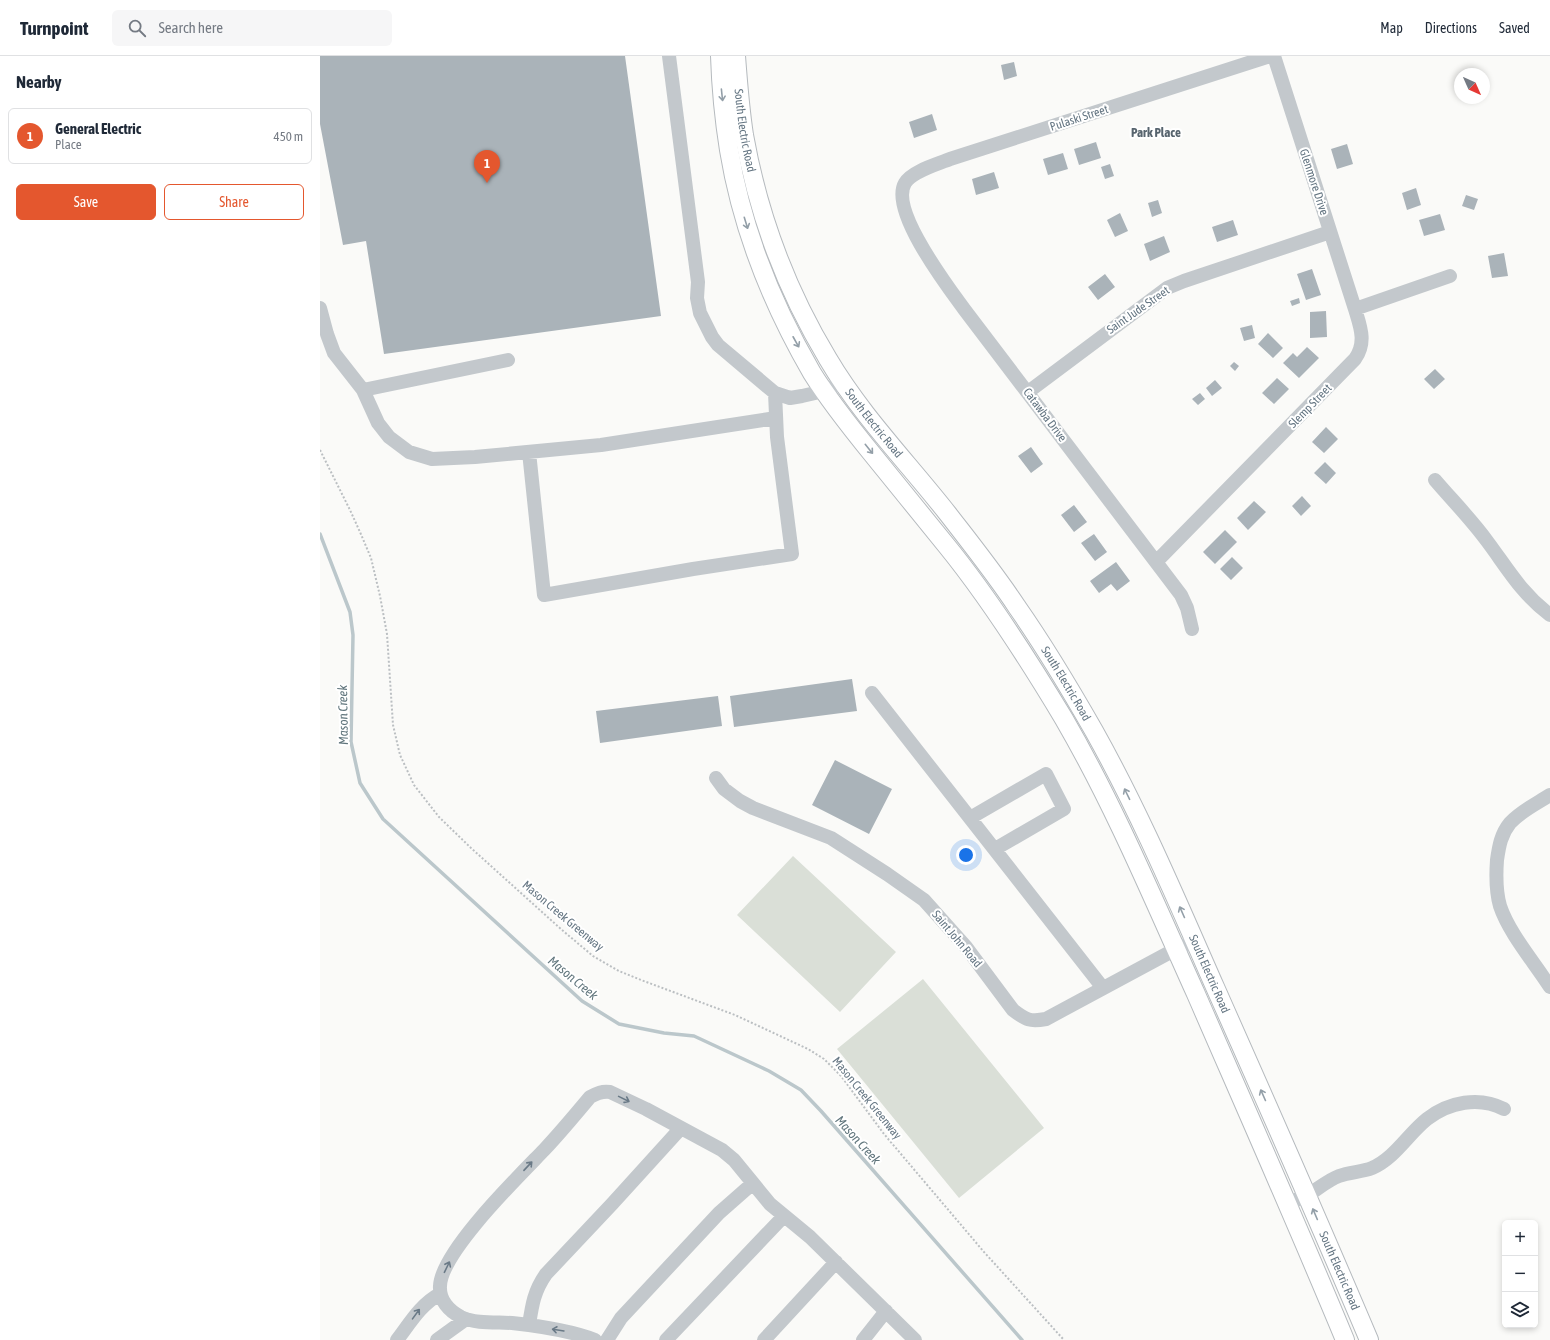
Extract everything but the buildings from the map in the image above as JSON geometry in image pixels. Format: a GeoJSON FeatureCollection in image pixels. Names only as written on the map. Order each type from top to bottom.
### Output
{"type":"FeatureCollection","features":[{"type":"Feature","properties":{"kind":"main road","name":"South Electric Road"},"geometry":{"type":"LineString","coordinates":[[720,56],[728,149],[745,222],[772,294],[790,332],[824,391],[847,423],[950,549],[999,617],[1063,718],[1094,773],[1176,948],[1288,1203],[1345,1340]]}},
{"type":"Feature","properties":{"kind":"main road","name":"South Electric Road"},"geometry":{"type":"LineString","coordinates":[[736,56],[738,93],[744,136],[753,178],[775,250],[809,325],[843,382],[946,511],[996,578],[1055,665],[1121,782],[1155,851],[1307,1195],[1369,1340]]}},
{"type":"Feature","properties":{"kind":"street"},"geometry":{"type":"LineString","coordinates":[[669,56],[698,282],[697,298],[700,313],[705,325],[718,345],[775,393],[790,398],[824,391],[843,382]]}},
{"type":"Feature","properties":{"kind":"street","name":"Pulaski Street"},"geometry":{"type":"LineString","coordinates":[[902,197],[905,183],[913,175],[950,159],[1270,56]]}},
{"type":"Feature","properties":{"kind":"street","name":"Glenmore Drive"},"geometry":{"type":"LineString","coordinates":[[1274,56],[1355,309]]}},
{"type":"Feature","properties":{"kind":"street","name":"Catawba Drive"},"geometry":{"type":"LineString","coordinates":[[902,197],[907,216],[918,241],[932,264],[964,309],[1181,595],[1187,608],[1192,629]]}},
{"type":"Feature","properties":{"kind":"street","name":"Saint Jude Street"},"geometry":{"type":"LineString","coordinates":[[1028,392],[1167,288],[1330,232]]}},
{"type":"Feature","properties":{"kind":"street"},"geometry":{"type":"LineString","coordinates":[[1355,309],[1450,276]]}},
{"type":"Feature","properties":{"kind":"street"},"geometry":{"type":"LineString","coordinates":[[320,308],[334,353],[363,390],[378,423],[389,437],[409,452],[432,459],[475,457],[601,445],[776,418]]}},
{"type":"Feature","properties":{"kind":"street","name":"Slemp Street"},"geometry":{"type":"LineString","coordinates":[[1156,562],[1356,359],[1362,345],[1362,334],[1355,309]]}},
{"type":"Feature","properties":{"kind":"street"},"geometry":{"type":"LineString","coordinates":[[363,390],[508,360]]}},
{"type":"Feature","properties":{"kind":"street"},"geometry":{"type":"LineString","coordinates":[[529,452],[544,595],[693,569],[792,554],[777,437],[775,393]]}},
{"type":"Feature","properties":{"kind":"street"},"geometry":{"type":"LineString","coordinates":[[1435,480],[1486,540],[1524,593],[1535,604],[1550,615]]}},
{"type":"Feature","properties":{"kind":"street"},"geometry":{"type":"LineString","coordinates":[[872,693],[1103,988]]}},
{"type":"Feature","properties":{"kind":"street"},"geometry":{"type":"LineString","coordinates":[[970,818],[1046,774],[1064,809],[995,849]]}},
{"type":"Feature","properties":{"kind":"street","name":"Saint John Road"},"geometry":{"type":"LineString","coordinates":[[716,778],[724,789],[740,801],[752,808],[832,838],[924,900],[966,947],[1013,1010],[1024,1018],[1033,1021],[1046,1019],[1176,948],[1195,941]]}},
{"type":"Feature","properties":{"kind":"street"},"geometry":{"type":"LineString","coordinates":[[1550,795],[1518,815],[1509,825],[1499,843],[1497,889],[1500,905],[1507,922],[1550,987]]}},
{"type":"Feature","properties":{"kind":"street"},"geometry":{"type":"LineString","coordinates":[[595,1340],[565,1331],[529,1325],[466,1319],[450,1309],[444,1303],[440,1294],[441,1278],[450,1260],[480,1217],[546,1148],[590,1097],[604,1091],[610,1092],[722,1150],[734,1160],[752,1184],[770,1204],[810,1237],[915,1340]]}},
{"type":"Feature","properties":{"kind":"street"},"geometry":{"type":"LineString","coordinates":[[1288,1203],[1307,1195],[1338,1176],[1372,1167],[1390,1156],[1427,1120],[1440,1111],[1471,1101],[1496,1105],[1504,1110]]}},
{"type":"Feature","properties":{"kind":"street"},"geometry":{"type":"LineString","coordinates":[[529,1325],[533,1299],[538,1286],[546,1274],[681,1128]]}},
{"type":"Feature","properties":{"kind":"street"},"geometry":{"type":"LineString","coordinates":[[607,1340],[621,1318],[719,1213],[752,1184]]}},
{"type":"Feature","properties":{"kind":"street"},"geometry":{"type":"LineString","coordinates":[[666,1340],[784,1216]]}},
{"type":"Feature","properties":{"kind":"street"},"geometry":{"type":"LineString","coordinates":[[764,1340],[836,1262]]}},
{"type":"Feature","properties":{"kind":"street"},"geometry":{"type":"LineString","coordinates":[[397,1340],[422,1307],[430,1299],[440,1294]]}},
{"type":"Feature","properties":{"kind":"street"},"geometry":{"type":"LineString","coordinates":[[863,1340],[886,1312]]}},
{"type":"Feature","properties":{"kind":"street"},"geometry":{"type":"LineString","coordinates":[[437,1340],[466,1319]]}},
{"type":"Feature","properties":{"kind":"path","name":"Mason Creek Greenway"},"geometry":{"type":"LineString","coordinates":[[320,450],[350,510],[370,558],[374,573],[387,634],[393,725],[400,755],[414,785],[439,817],[471,848],[593,956],[619,971],[735,1015],[808,1049],[824,1059],[840,1076],[884,1134],[984,1252],[1064,1340]]}},
{"type":"Feature","properties":{"kind":"shaded area"},"geometry":{"type":"Polygon","coordinates":[[[793,856],[896,952],[840,1012],[737,915],[793,856]]]}},
{"type":"Feature","properties":{"kind":"shaded area"},"geometry":{"type":"Polygon","coordinates":[[[923,979],[1044,1128],[959,1198],[837,1049],[923,979]]]}},
{"type":"Feature","properties":{"kind":"waterway","name":"Mason Creek"},"geometry":{"type":"LineString","coordinates":[[320,534],[350,612],[353,635],[351,742],[360,783],[383,819],[582,1001],[619,1024],[664,1033],[694,1036],[769,1071],[801,1090],[1022,1340]]}},
{"type":"Feature","properties":{"kind":"place","name":"General Electric"},"geometry":{"type":"Point","coordinates":[487,183]}},
{"type":"Feature","properties":{"kind":"district","name":"Park Place"},"geometry":{"type":"Point","coordinates":[1156,132]}}]}
